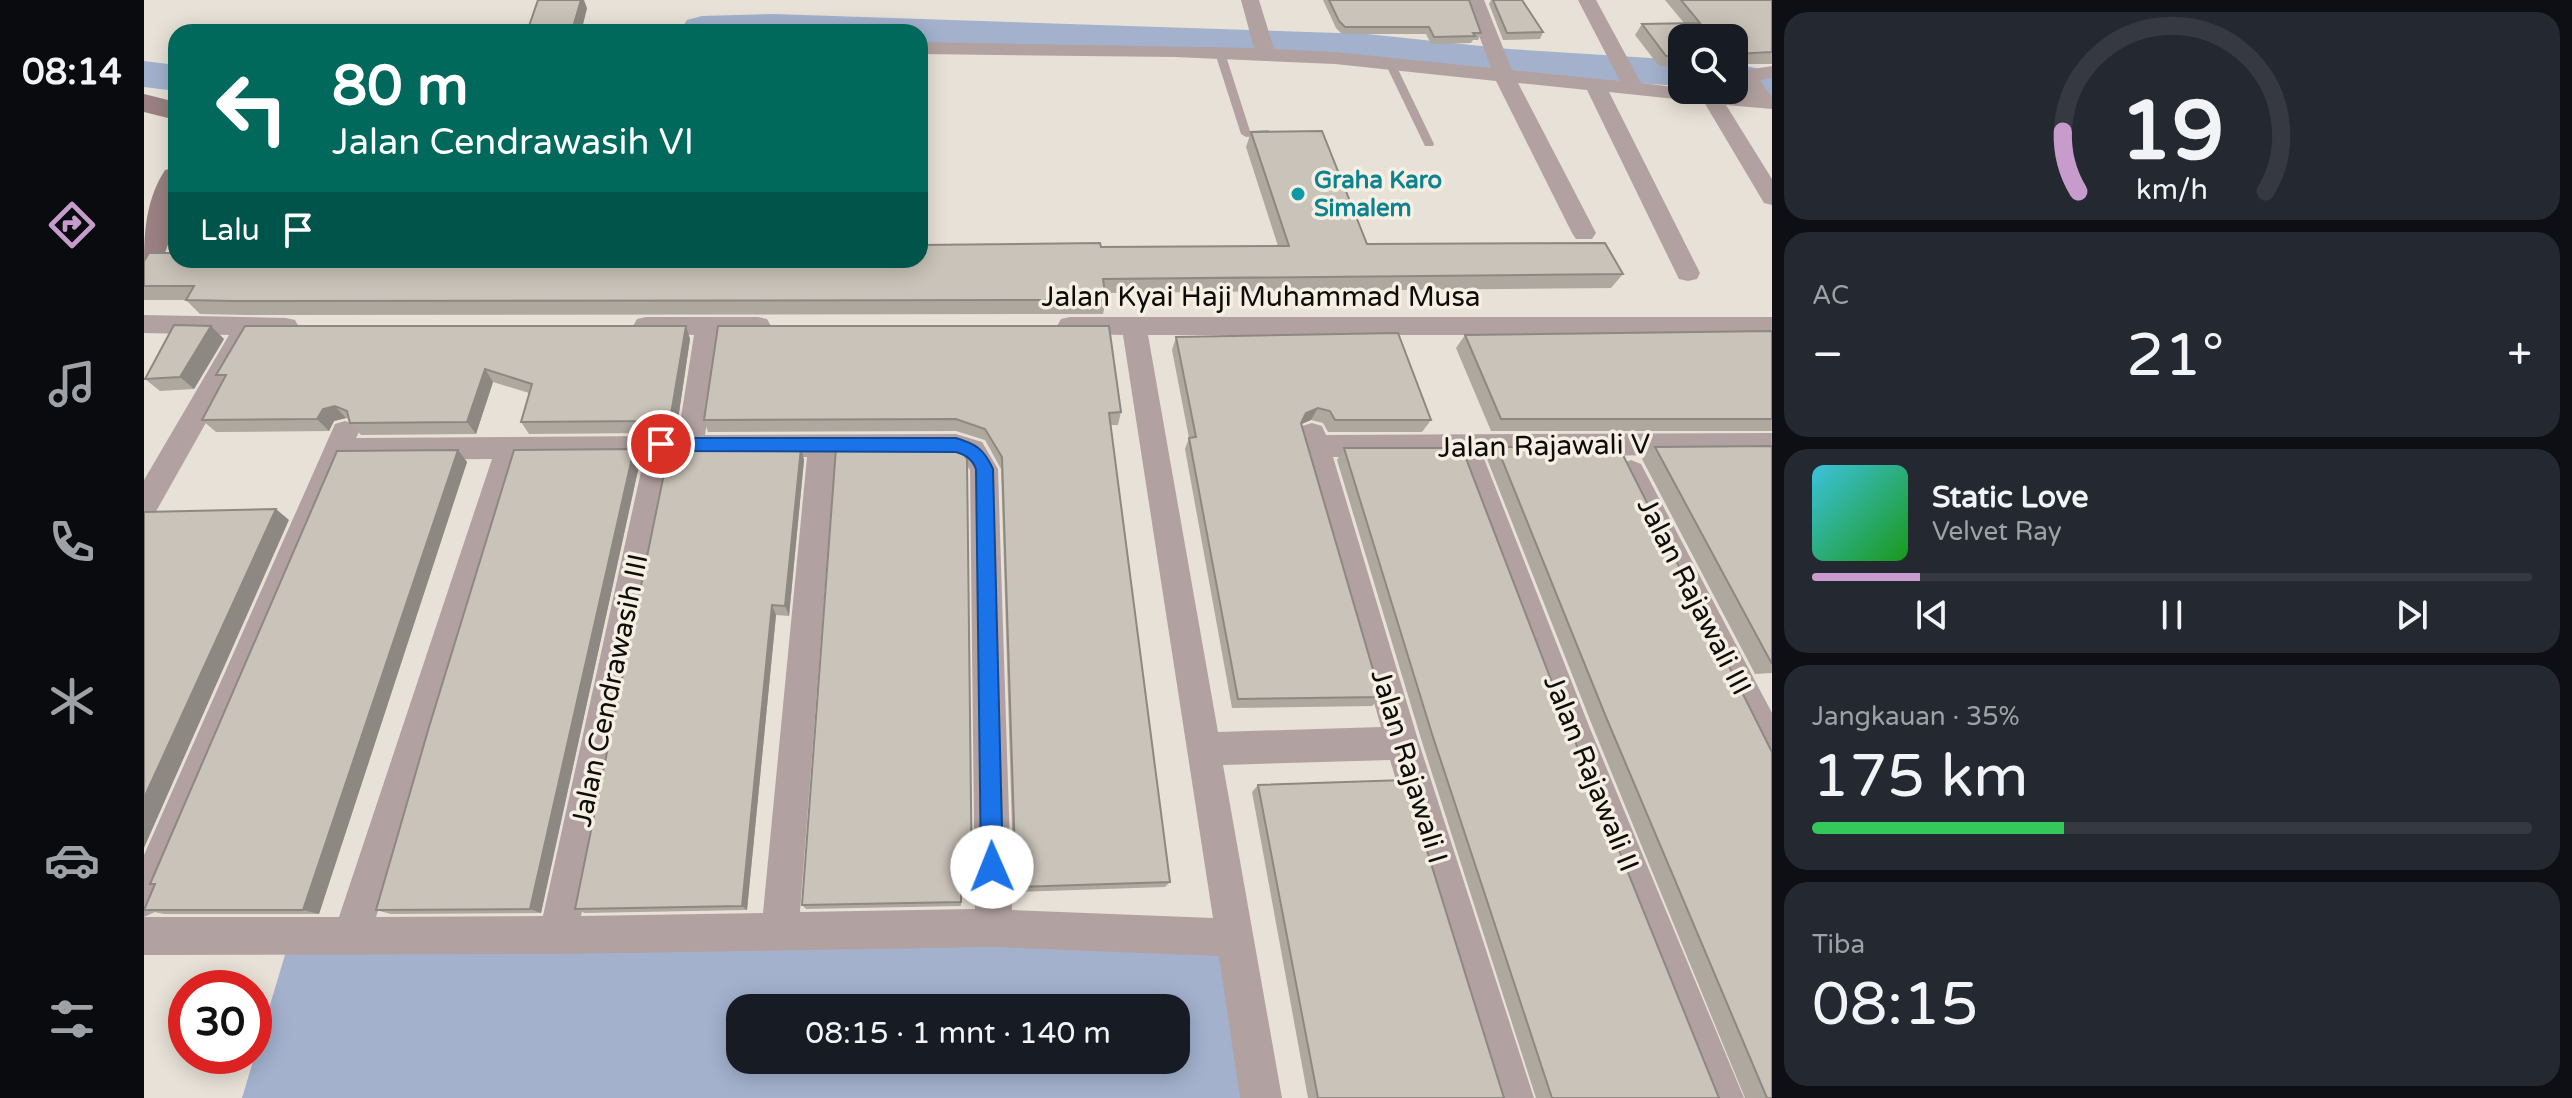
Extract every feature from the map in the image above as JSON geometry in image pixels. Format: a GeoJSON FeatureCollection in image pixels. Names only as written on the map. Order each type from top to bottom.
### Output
{"type":"FeatureCollection","features":[{"type":"Feature","properties":{"kind":"street"},"geometry":{"type":"LineString","coordinates":[[1250,0],[1265,46]]}},
{"type":"Feature","properties":{"kind":"street"},"geometry":{"type":"LineString","coordinates":[[1475,0],[1502,67],[1584,233]]}},
{"type":"Feature","properties":{"kind":"street"},"geometry":{"type":"LineString","coordinates":[[1587,0],[1632,85]]}},
{"type":"Feature","properties":{"kind":"street"},"geometry":{"type":"LineString","coordinates":[[928,48],[1220,53],[1265,46],[1390,63],[1502,67],[1596,87],[1632,85],[1668,90]]}},
{"type":"Feature","properties":{"kind":"street"},"geometry":{"type":"LineString","coordinates":[[1759,91],[1772,72]]}},
{"type":"Feature","properties":{"kind":"street"},"geometry":{"type":"LineString","coordinates":[[1596,87],[1688,273]]}},
{"type":"Feature","properties":{"kind":"street"},"geometry":{"type":"LineString","coordinates":[[144,103],[168,109]]}},
{"type":"Feature","properties":{"kind":"street"},"geometry":{"type":"LineString","coordinates":[[1715,104],[1772,198]]}},
{"type":"Feature","properties":{"kind":"street"},"geometry":{"type":"LineString","coordinates":[[144,263],[168,198]]}},
{"type":"Feature","properties":{"kind":"street"},"geometry":{"type":"LineString","coordinates":[[144,324],[311,327]]}},
{"type":"Feature","properties":{"kind":"street"},"geometry":{"type":"LineString","coordinates":[[144,506],[235,326]]}},
{"type":"Feature","properties":{"kind":"street"},"geometry":{"type":"LineString","coordinates":[[628,326],[787,326]]}},
{"type":"Feature","properties":{"kind":"street","name":"Jalan Cendrawasih III"},"geometry":{"type":"LineString","coordinates":[[558,935],[675,445],[708,326]]}},
{"type":"Feature","properties":{"kind":"street","name":"Jalan Kyai Haji Muhammad Musa"},"geometry":{"type":"LineString","coordinates":[[1040,326],[1772,326]]}},
{"type":"Feature","properties":{"kind":"street"},"geometry":{"type":"LineString","coordinates":[[1134,327],[1261,1098]]}},
{"type":"Feature","properties":{"kind":"street"},"geometry":{"type":"LineString","coordinates":[[144,898],[342,440],[510,447],[956,445],[972,450],[984,469],[994,928]]}},
{"type":"Feature","properties":{"kind":"street","name":"Jalan Rajawali V"},"geometry":{"type":"LineString","coordinates":[[1314,440],[1465,446],[1772,444]]}},
{"type":"Feature","properties":{"kind":"street","name":"Jalan Rajawali I"},"geometry":{"type":"LineString","coordinates":[[1314,440],[1402,743],[1513,1098]]}},
{"type":"Feature","properties":{"kind":"street","name":"Jalan Rajawali III"},"geometry":{"type":"LineString","coordinates":[[1617,444],[1772,748]]}},
{"type":"Feature","properties":{"kind":"street"},"geometry":{"type":"LineString","coordinates":[[780,931],[822,446]]}},
{"type":"Feature","properties":{"kind":"street","name":"Jalan Rajawali II"},"geometry":{"type":"LineString","coordinates":[[1465,446],[1572,726],[1723,1098]]}},
{"type":"Feature","properties":{"kind":"street"},"geometry":{"type":"LineString","coordinates":[[352,934],[510,447]]}},
{"type":"Feature","properties":{"kind":"street"},"geometry":{"type":"LineString","coordinates":[[1204,749],[1402,743]]}},
{"type":"Feature","properties":{"kind":"street"},"geometry":{"type":"LineString","coordinates":[[144,936],[558,935],[994,928],[1237,938]]}},
{"type":"Feature","properties":{"kind":"lane"},"geometry":{"type":"LineString","coordinates":[[1220,53],[1246,134],[1287,133]]}},
{"type":"Feature","properties":{"kind":"lane"},"geometry":{"type":"LineString","coordinates":[[1390,63],[1429,144]]}},
{"type":"Feature","properties":{"kind":"water"},"geometry":{"type":"Polygon","coordinates":[[[291,935],[1237,938],[1261,1098],[242,1098],[249,1074],[272,1074],[272,998],[291,935]]]}},
{"type":"Feature","properties":{"kind":"building"},"geometry":{"type":"Polygon","coordinates":[[[538,0],[581,0],[574,24],[530,24],[538,0]]]}},
{"type":"Feature","properties":{"kind":"building"},"geometry":{"type":"Polygon","coordinates":[[[1329,0],[1469,0],[1481,33],[1473,33],[1475,36],[1434,37],[1429,27],[1345,27],[1329,0]]]}},
{"type":"Feature","properties":{"kind":"building"},"geometry":{"type":"Polygon","coordinates":[[[1493,0],[1522,0],[1543,32],[1507,33],[1493,0]]]}},
{"type":"Feature","properties":{"kind":"building"},"geometry":{"type":"Polygon","coordinates":[[[1681,0],[1772,0],[1772,52],[1748,53],[1748,24],[1668,24],[1666,56],[1642,24],[1700,23],[1681,0]]]}},
{"type":"Feature","properties":{"kind":"building"},"geometry":{"type":"Polygon","coordinates":[[[1322,131],[1367,244],[1605,243],[1623,274],[1103,279],[1106,300],[234,301],[186,300],[194,286],[144,286],[144,261],[149,253],[168,253],[168,268],[928,268],[928,245],[1100,243],[1101,247],[1289,246],[1251,132],[1322,131]]]}},
{"type":"Feature","properties":{"kind":"building"},"geometry":{"type":"Polygon","coordinates":[[[174,325],[211,326],[180,377],[145,379],[174,325]]]}},
{"type":"Feature","properties":{"kind":"building"},"geometry":{"type":"Polygon","coordinates":[[[245,326],[686,326],[670,420],[521,422],[532,384],[485,369],[467,422],[350,423],[347,411],[335,406],[323,409],[317,419],[202,420],[226,375],[216,375],[245,326]]]}},
{"type":"Feature","properties":{"kind":"building"},"geometry":{"type":"Polygon","coordinates":[[[718,326],[1109,326],[1121,412],[1109,413],[1170,882],[1016,887],[1002,457],[985,429],[956,419],[704,420],[718,326]]]}},
{"type":"Feature","properties":{"kind":"building"},"geometry":{"type":"Polygon","coordinates":[[[1772,331],[1772,419],[1501,419],[1465,335],[1772,331]]]}},
{"type":"Feature","properties":{"kind":"building"},"geometry":{"type":"Polygon","coordinates":[[[1398,333],[1431,420],[1335,420],[1330,411],[1318,408],[1306,413],[1301,423],[1381,697],[1238,699],[1189,438],[1196,437],[1176,337],[1398,333]]]}},
{"type":"Feature","properties":{"kind":"building"},"geometry":{"type":"Polygon","coordinates":[[[1772,446],[1772,664],[1655,447],[1772,446]]]}},
{"type":"Feature","properties":{"kind":"building"},"geometry":{"type":"Polygon","coordinates":[[[1497,447],[1619,447],[1772,752],[1772,1098],[1767,1098],[1606,717],[1497,447]]]}},
{"type":"Feature","properties":{"kind":"building"},"geometry":{"type":"Polygon","coordinates":[[[801,448],[785,606],[772,605],[742,906],[575,909],[669,449],[801,448]]]}},
{"type":"Feature","properties":{"kind":"building"},"geometry":{"type":"Polygon","coordinates":[[[836,448],[960,449],[967,459],[972,888],[961,889],[961,902],[802,905],[836,448]]]}},
{"type":"Feature","properties":{"kind":"building"},"geometry":{"type":"Polygon","coordinates":[[[1344,448],[1462,448],[1566,719],[1719,1098],[1552,1098],[1432,734],[1344,448]]]}},
{"type":"Feature","properties":{"kind":"building"},"geometry":{"type":"Polygon","coordinates":[[[634,449],[530,909],[376,910],[514,450],[634,449]]]}},
{"type":"Feature","properties":{"kind":"building"},"geometry":{"type":"Polygon","coordinates":[[[458,450],[303,910],[144,910],[155,884],[150,884],[337,451],[458,450]]]}},
{"type":"Feature","properties":{"kind":"building"},"geometry":{"type":"Polygon","coordinates":[[[276,509],[144,798],[144,512],[276,509]]]}},
{"type":"Feature","properties":{"kind":"building"},"geometry":{"type":"Polygon","coordinates":[[[1405,780],[1504,1098],[1318,1098],[1258,785],[1405,780]]]}},
{"type":"Feature","properties":{"kind":"waterway"},"geometry":{"type":"LineString","coordinates":[[928,32],[1367,47],[1509,62],[1668,72]]}},
{"type":"Feature","properties":{"kind":"waterway"},"geometry":{"type":"LineString","coordinates":[[144,74],[168,77]]}},
{"type":"Feature","properties":{"kind":"waterway"},"geometry":{"type":"LineString","coordinates":[[1748,80],[1772,85]]}},
{"type":"Feature","properties":{"kind":"place","name":"Graha Karo Simalem"},"geometry":{"type":"Point","coordinates":[1298,194]}},
{"type":"Feature","properties":{"kind":"route"},"geometry":{"type":"LineString","coordinates":[[661,444],[956,445],[967,447],[980,458],[984,469],[992,867]]}}]}
